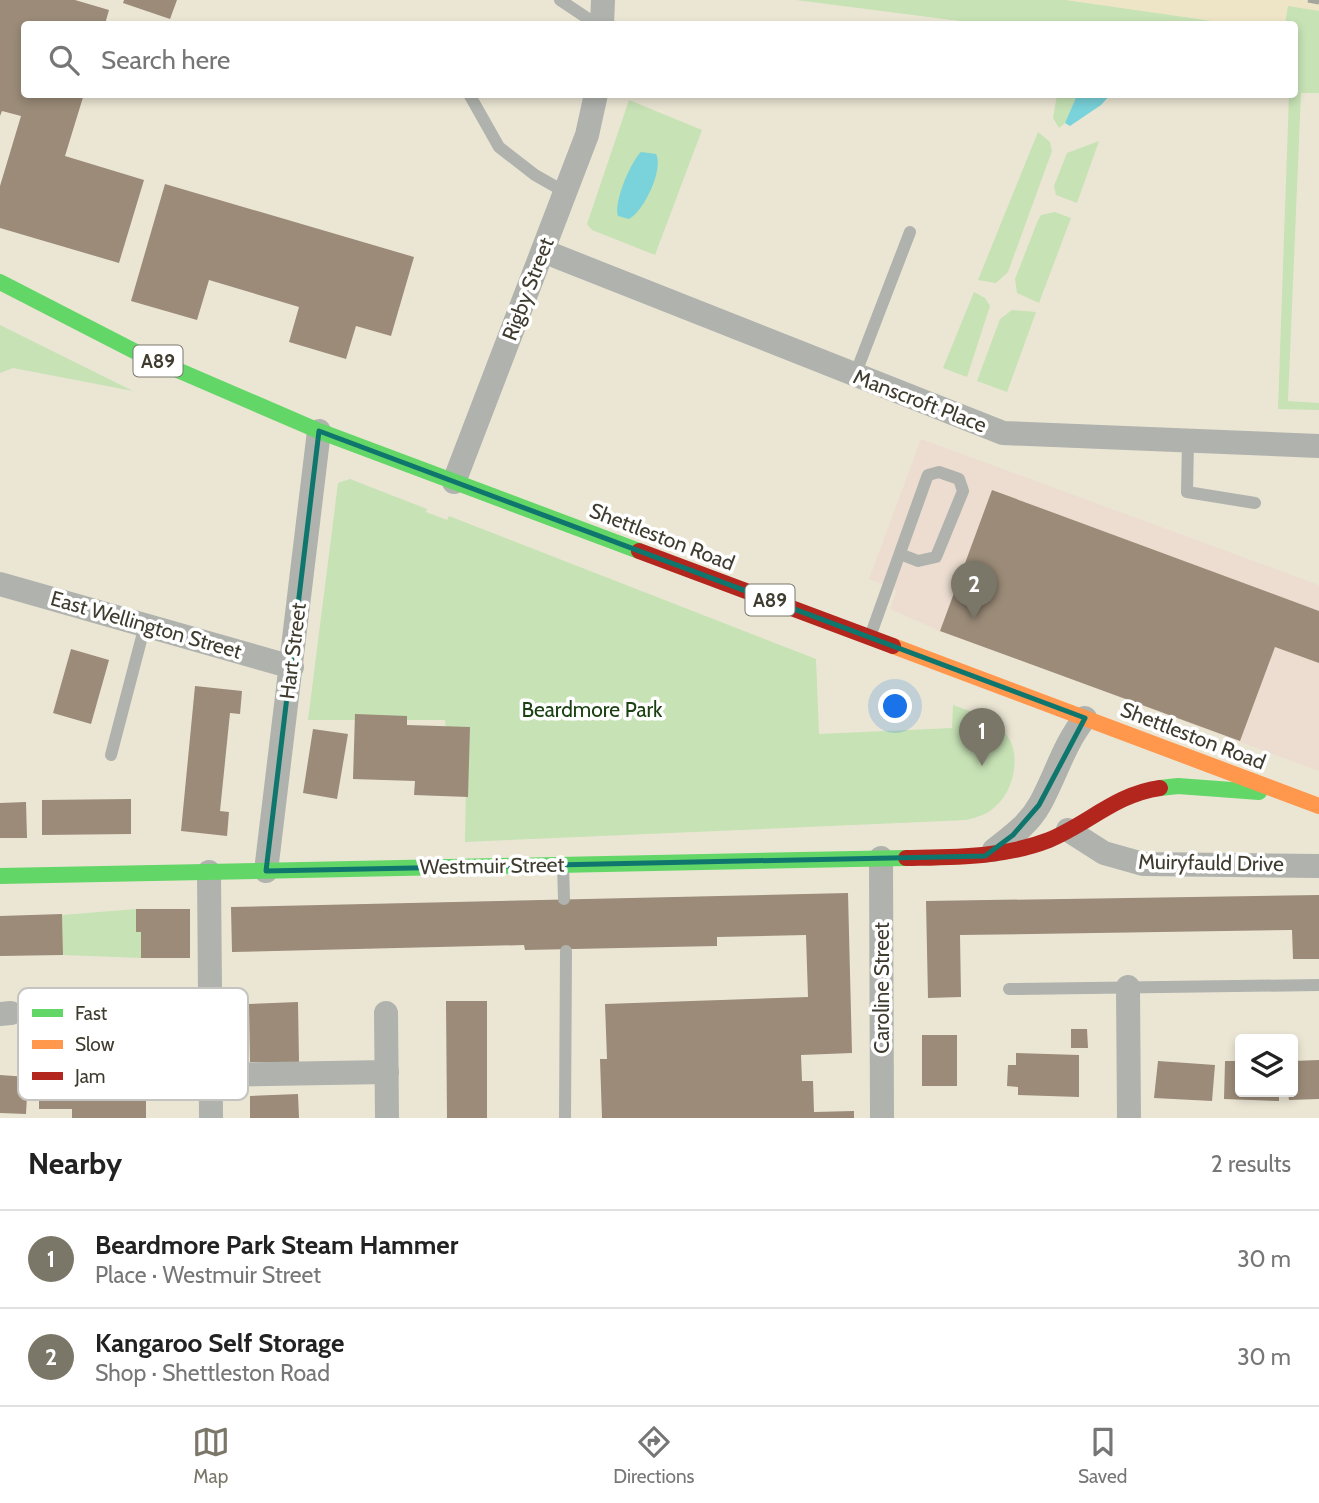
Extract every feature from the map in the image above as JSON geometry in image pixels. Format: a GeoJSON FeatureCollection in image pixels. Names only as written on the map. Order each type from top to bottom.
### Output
{"type":"FeatureCollection","features":[{"type":"Feature","properties":{"kind":"main road","name":"Shettleston Road"},"geometry":{"type":"LineString","coordinates":[[0,282],[138,353],[319,431],[1319,806]]}},
{"type":"Feature","properties":{"kind":"main road","name":"Westmuir Street"},"geometry":{"type":"LineString","coordinates":[[0,876],[985,856],[1025,849],[1069,830],[1121,798],[1158,787],[1228,789],[1290,795]]}},
{"type":"Feature","properties":{"kind":"street"},"geometry":{"type":"LineString","coordinates":[[602,21],[603,0]]}},
{"type":"Feature","properties":{"kind":"street","name":"Rigby Street"},"geometry":{"type":"LineString","coordinates":[[454,482],[587,135],[595,98]]}},
{"type":"Feature","properties":{"kind":"street","name":"Manscroft Place"},"geometry":{"type":"LineString","coordinates":[[543,251],[1003,433],[1319,446]]}},
{"type":"Feature","properties":{"kind":"street","name":"Hart Street"},"geometry":{"type":"LineString","coordinates":[[266,871],[319,431]]}},
{"type":"Feature","properties":{"kind":"street","name":"East Wellington Street"},"geometry":{"type":"LineString","coordinates":[[0,584],[292,667]]}},
{"type":"Feature","properties":{"kind":"street"},"geometry":{"type":"LineString","coordinates":[[985,856],[1013,835],[1039,805],[1062,755],[1085,718]]}},
{"type":"Feature","properties":{"kind":"street","name":"Muiryfauld Drive"},"geometry":{"type":"LineString","coordinates":[[1069,830],[1104,853],[1143,864],[1319,866]]}},
{"type":"Feature","properties":{"kind":"street","name":"Caroline Street"},"geometry":{"type":"LineString","coordinates":[[881,859],[882,1118]]}},
{"type":"Feature","properties":{"kind":"street"},"geometry":{"type":"LineString","coordinates":[[208,872],[210,988]]}},
{"type":"Feature","properties":{"kind":"street"},"geometry":{"type":"LineString","coordinates":[[1128,987],[1129,1118]]}},
{"type":"Feature","properties":{"kind":"street"},"geometry":{"type":"LineString","coordinates":[[386,1013],[387,1118]]}},
{"type":"Feature","properties":{"kind":"street"},"geometry":{"type":"LineString","coordinates":[[248,1074],[387,1072]]}},
{"type":"Feature","properties":{"kind":"street"},"geometry":{"type":"LineString","coordinates":[[211,1100],[211,1118]]}},
{"type":"Feature","properties":{"kind":"lane"},"geometry":{"type":"LineString","coordinates":[[560,0],[592,21]]}},
{"type":"Feature","properties":{"kind":"lane"},"geometry":{"type":"LineString","coordinates":[[471,98],[499,147],[535,175],[565,192]]}},
{"type":"Feature","properties":{"kind":"lane"},"geometry":{"type":"LineString","coordinates":[[855,375],[910,232]]}},
{"type":"Feature","properties":{"kind":"lane"},"geometry":{"type":"LineString","coordinates":[[1188,442],[1187,492],[1255,503]]}},
{"type":"Feature","properties":{"kind":"lane"},"geometry":{"type":"LineString","coordinates":[[869,638],[928,475],[939,472],[959,479],[963,491],[936,557],[918,561],[900,554]]}},
{"type":"Feature","properties":{"kind":"lane"},"geometry":{"type":"LineString","coordinates":[[110,755],[145,625]]}},
{"type":"Feature","properties":{"kind":"lane"},"geometry":{"type":"LineString","coordinates":[[563,865],[564,899]]}},
{"type":"Feature","properties":{"kind":"lane"},"geometry":{"type":"LineString","coordinates":[[565,1118],[566,950]]}},
{"type":"Feature","properties":{"kind":"lane"},"geometry":{"type":"LineString","coordinates":[[1009,989],[1319,985]]}},
{"type":"Feature","properties":{"kind":"highlighted area"},"geometry":{"type":"Polygon","coordinates":[[[319,431],[1085,718],[1039,805],[1013,835],[985,856],[266,871],[319,431]]]}},
{"type":"Feature","properties":{"kind":"shaded area"},"geometry":{"type":"Polygon","coordinates":[[[1045,0],[1319,0],[1319,35],[1298,26],[1298,21],[1210,21],[1045,0]]]}},
{"type":"Feature","properties":{"kind":"shaded area"},"geometry":{"type":"Polygon","coordinates":[[[921,439],[1319,585],[1319,771],[940,631],[890,609],[897,590],[869,579],[921,439]]]}},
{"type":"Feature","properties":{"kind":"green space"},"geometry":{"type":"Polygon","coordinates":[[[796,0],[1065,0],[1212,21],[960,21],[796,0]]]}},
{"type":"Feature","properties":{"kind":"green space"},"geometry":{"type":"Polygon","coordinates":[[[1288,6],[1319,11],[1319,93],[1301,93],[1288,401],[1319,403],[1319,410],[1278,409],[1289,98],[1298,98],[1298,21],[1286,21],[1288,6]]]}},
{"type":"Feature","properties":{"kind":"green space"},"geometry":{"type":"Polygon","coordinates":[[[1056,98],[1076,98],[1065,123],[1059,128],[1053,118],[1056,98]]]}},
{"type":"Feature","properties":{"kind":"green space"},"geometry":{"type":"Polygon","coordinates":[[[629,100],[702,130],[655,255],[592,230],[587,224],[629,100]]]}},
{"type":"Feature","properties":{"kind":"green space"},"geometry":{"type":"Polygon","coordinates":[[[1038,132],[1050,142],[1052,151],[1008,272],[996,283],[978,280],[1038,132]]]}},
{"type":"Feature","properties":{"kind":"green space"},"geometry":{"type":"Polygon","coordinates":[[[1099,141],[1077,203],[1056,195],[1054,186],[1067,153],[1099,141]]]}},
{"type":"Feature","properties":{"kind":"green space"},"geometry":{"type":"Polygon","coordinates":[[[1055,212],[1071,218],[1039,303],[1017,293],[1015,279],[1038,220],[1041,215],[1055,212]]]}},
{"type":"Feature","properties":{"kind":"green space"},"geometry":{"type":"Polygon","coordinates":[[[974,292],[985,298],[990,306],[967,377],[943,368],[974,292]]]}},
{"type":"Feature","properties":{"kind":"green space"},"geometry":{"type":"Polygon","coordinates":[[[1012,310],[1036,312],[1007,392],[977,381],[1000,319],[1012,310]]]}},
{"type":"Feature","properties":{"kind":"green space"},"geometry":{"type":"Polygon","coordinates":[[[0,325],[133,391],[13,368],[0,373],[0,325]]]}},
{"type":"Feature","properties":{"kind":"green space","name":"Beardmore Park"},"geometry":{"type":"Polygon","coordinates":[[[350,479],[427,509],[426,512],[447,520],[449,516],[816,659],[819,734],[952,728],[953,705],[982,716],[1001,728],[1014,751],[1014,772],[1007,791],[990,811],[967,820],[465,842],[467,728],[446,728],[445,720],[308,720],[338,483],[350,479]]]}},
{"type":"Feature","properties":{"kind":"green space"},"geometry":{"type":"Polygon","coordinates":[[[136,909],[136,932],[141,932],[141,958],[63,955],[62,915],[136,909]]]}},
{"type":"Feature","properties":{"kind":"water"},"geometry":{"type":"Polygon","coordinates":[[[1075,98],[1107,98],[1070,126],[1065,123],[1075,98]]]}},
{"type":"Feature","properties":{"kind":"water"},"geometry":{"type":"Polygon","coordinates":[[[641,152],[656,154],[657,169],[641,208],[629,219],[618,216],[618,202],[628,173],[641,152]]]}},
{"type":"Feature","properties":{"kind":"building"},"geometry":{"type":"Polygon","coordinates":[[[0,0],[75,0],[109,10],[106,21],[21,21],[21,98],[83,98],[65,156],[144,180],[119,263],[0,228],[0,186],[21,116],[2,111],[0,116],[0,0]]]}},
{"type":"Feature","properties":{"kind":"building"},"geometry":{"type":"Polygon","coordinates":[[[124,0],[177,0],[170,19],[123,3],[124,0]]]}},
{"type":"Feature","properties":{"kind":"building"},"geometry":{"type":"Polygon","coordinates":[[[165,184],[414,257],[391,336],[356,326],[346,359],[289,342],[299,307],[209,280],[197,320],[131,301],[165,184]]]}},
{"type":"Feature","properties":{"kind":"building"},"geometry":{"type":"Polygon","coordinates":[[[992,490],[1319,611],[1319,663],[1275,647],[1240,741],[940,631],[992,490]]]}},
{"type":"Feature","properties":{"kind":"building"},"geometry":{"type":"Polygon","coordinates":[[[71,649],[109,660],[91,724],[53,713],[71,649]]]}},
{"type":"Feature","properties":{"kind":"building"},"geometry":{"type":"Polygon","coordinates":[[[195,686],[242,691],[240,714],[230,713],[220,811],[229,812],[227,836],[181,831],[195,686]]]}},
{"type":"Feature","properties":{"kind":"building"},"geometry":{"type":"Polygon","coordinates":[[[355,714],[407,716],[407,725],[470,727],[468,797],[414,795],[415,781],[353,779],[355,714]]]}},
{"type":"Feature","properties":{"kind":"building"},"geometry":{"type":"Polygon","coordinates":[[[313,729],[348,734],[337,799],[303,793],[313,729]]]}},
{"type":"Feature","properties":{"kind":"building"},"geometry":{"type":"Polygon","coordinates":[[[131,799],[131,834],[42,835],[42,800],[131,799]]]}},
{"type":"Feature","properties":{"kind":"building"},"geometry":{"type":"Polygon","coordinates":[[[26,802],[27,838],[0,838],[0,803],[26,802]]]}},
{"type":"Feature","properties":{"kind":"building"},"geometry":{"type":"Polygon","coordinates":[[[848,893],[852,1053],[801,1055],[802,1081],[813,1081],[814,1112],[854,1111],[854,1118],[602,1118],[600,1059],[607,1059],[605,1004],[808,997],[806,935],[717,937],[717,946],[525,950],[524,945],[232,952],[231,907],[848,893]]]}},
{"type":"Feature","properties":{"kind":"building"},"geometry":{"type":"Polygon","coordinates":[[[1319,895],[1319,959],[1293,959],[1292,930],[960,935],[961,997],[928,998],[926,901],[1319,895]]]}},
{"type":"Feature","properties":{"kind":"building"},"geometry":{"type":"Polygon","coordinates":[[[136,909],[190,909],[190,958],[141,958],[141,932],[136,932],[136,909]]]}},
{"type":"Feature","properties":{"kind":"building"},"geometry":{"type":"Polygon","coordinates":[[[62,914],[63,955],[0,956],[0,916],[62,914]]]}},
{"type":"Feature","properties":{"kind":"building"},"geometry":{"type":"Polygon","coordinates":[[[446,1001],[487,1001],[487,1118],[447,1118],[446,1001]]]}},
{"type":"Feature","properties":{"kind":"building"},"geometry":{"type":"Polygon","coordinates":[[[298,1002],[299,1062],[250,1062],[249,1004],[298,1002]]]}},
{"type":"Feature","properties":{"kind":"building"},"geometry":{"type":"Polygon","coordinates":[[[1071,1029],[1087,1029],[1088,1048],[1071,1048],[1071,1029]]]}},
{"type":"Feature","properties":{"kind":"building"},"geometry":{"type":"Polygon","coordinates":[[[922,1035],[957,1035],[957,1086],[922,1086],[922,1035]]]}},
{"type":"Feature","properties":{"kind":"building"},"geometry":{"type":"Polygon","coordinates":[[[1016,1053],[1079,1055],[1079,1097],[1018,1095],[1018,1087],[1007,1086],[1008,1065],[1016,1065],[1016,1053]]]}},
{"type":"Feature","properties":{"kind":"building"},"geometry":{"type":"Polygon","coordinates":[[[1319,1060],[1319,1099],[1289,1100],[1289,1097],[1298,1097],[1298,1061],[1319,1060]]]}},
{"type":"Feature","properties":{"kind":"building"},"geometry":{"type":"Polygon","coordinates":[[[1158,1061],[1215,1065],[1212,1101],[1154,1098],[1158,1061]]]}},
{"type":"Feature","properties":{"kind":"building"},"geometry":{"type":"Polygon","coordinates":[[[1225,1061],[1235,1061],[1235,1097],[1279,1097],[1279,1101],[1224,1099],[1225,1061]]]}},
{"type":"Feature","properties":{"kind":"building"},"geometry":{"type":"Polygon","coordinates":[[[0,1075],[18,1076],[18,1100],[27,1100],[26,1114],[0,1113],[0,1075]]]}},
{"type":"Feature","properties":{"kind":"building"},"geometry":{"type":"Polygon","coordinates":[[[298,1094],[299,1118],[250,1118],[250,1096],[298,1094]]]}},
{"type":"Feature","properties":{"kind":"building"},"geometry":{"type":"Polygon","coordinates":[[[39,1100],[146,1100],[146,1118],[72,1118],[72,1109],[39,1109],[39,1100]]]}},
{"type":"Feature","properties":{"kind":"railway"},"geometry":{"type":"LineString","coordinates":[[1308,0],[1319,2]]}},
{"type":"Feature","properties":{"kind":"traffic: fast"},"geometry":{"type":"LineString","coordinates":[[0,282],[138,353],[319,431],[639,551]]}},
{"type":"Feature","properties":{"kind":"traffic: fast"},"geometry":{"type":"LineString","coordinates":[[1160,788],[1178,786],[1259,792]]}},
{"type":"Feature","properties":{"kind":"traffic: fast"},"geometry":{"type":"LineString","coordinates":[[0,876],[906,858]]}},
{"type":"Feature","properties":{"kind":"traffic: slow"},"geometry":{"type":"LineString","coordinates":[[893,646],[1319,806]]}},
{"type":"Feature","properties":{"kind":"traffic: jam"},"geometry":{"type":"LineString","coordinates":[[639,551],[893,646]]}},
{"type":"Feature","properties":{"kind":"traffic: jam"},"geometry":{"type":"LineString","coordinates":[[906,858],[978,855],[1032,846],[1063,833],[1130,796],[1160,788]]}},
{"type":"Feature","properties":{"kind":"place","name":"Kangaroo Self Storage"},"geometry":{"type":"Point","coordinates":[974,619]}},
{"type":"Feature","properties":{"kind":"place","name":"Beardmore Park Steam Hammer"},"geometry":{"type":"Point","coordinates":[982,766]}}]}
